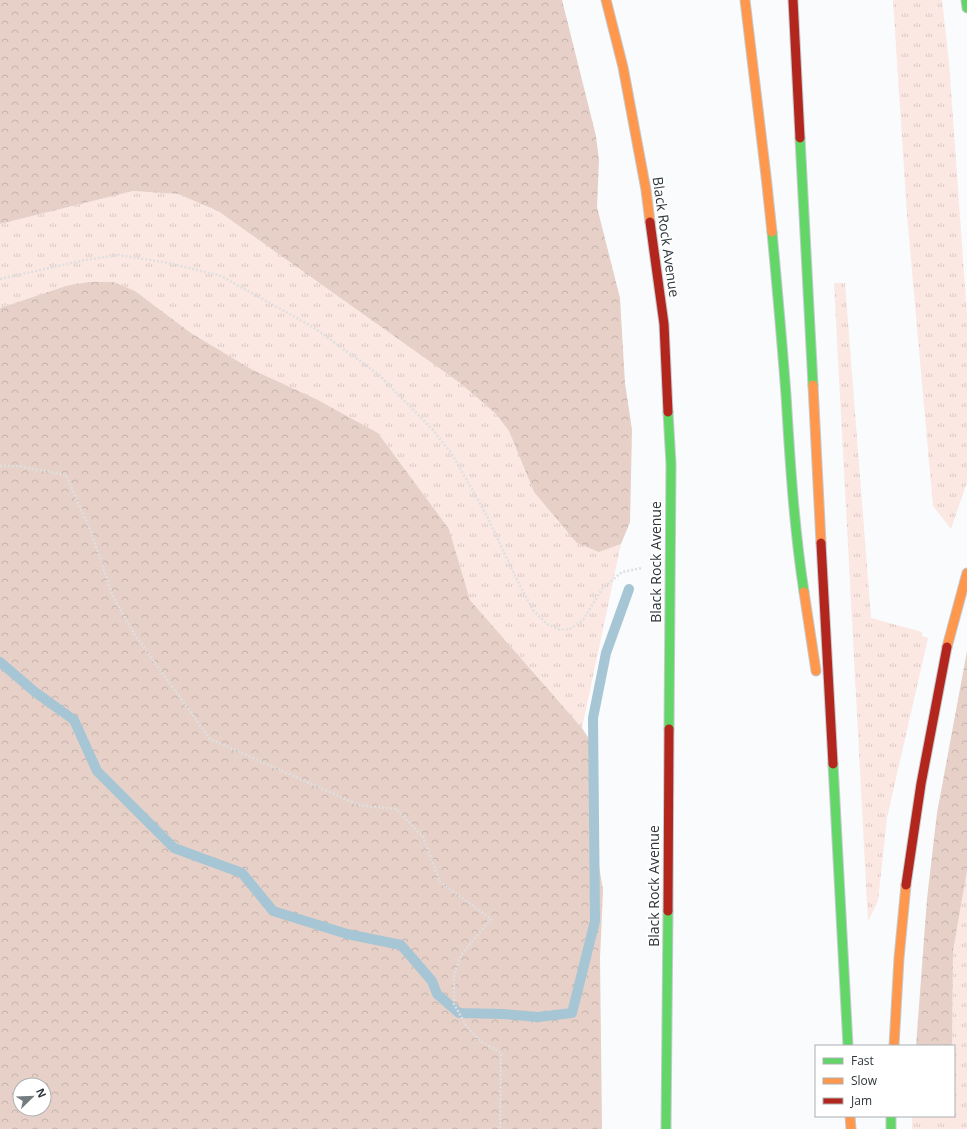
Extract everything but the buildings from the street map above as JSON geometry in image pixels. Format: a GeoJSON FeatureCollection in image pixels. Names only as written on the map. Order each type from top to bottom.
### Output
{"type":"FeatureCollection","features":[{"type":"Feature","properties":{"kind":"main road","name":"Black Rock Avenue"},"geometry":{"type":"LineString","coordinates":[[606,0],[623,68],[646,190],[664,324],[670,464],[666,1129]]}},
{"type":"Feature","properties":{"kind":"main road"},"geometry":{"type":"LineString","coordinates":[[745,0],[765,168],[781,328],[793,501],[799,561],[812,654],[817,677]]}},
{"type":"Feature","properties":{"kind":"main road"},"geometry":{"type":"LineString","coordinates":[[793,0],[848,1045]]}},
{"type":"Feature","properties":{"kind":"main road"},"geometry":{"type":"LineString","coordinates":[[966,0],[967,8]]}},
{"type":"Feature","properties":{"kind":"main road"},"geometry":{"type":"LineString","coordinates":[[894,1045],[898,969],[913,829],[930,729],[948,643],[967,573]]}},
{"type":"Feature","properties":{"kind":"main road"},"geometry":{"type":"LineString","coordinates":[[820,692],[832,755]]}},
{"type":"Feature","properties":{"kind":"main road"},"geometry":{"type":"LineString","coordinates":[[850,1117],[851,1129]]}},
{"type":"Feature","properties":{"kind":"main road"},"geometry":{"type":"LineString","coordinates":[[891,1117],[891,1129]]}},
{"type":"Feature","properties":{"kind":"path"},"geometry":{"type":"LineString","coordinates":[[0,279],[85,260],[118,255],[169,263],[222,276],[313,327],[378,374],[432,429],[452,454],[487,516],[515,576],[533,610],[546,624],[560,630],[570,629],[583,620],[602,589],[622,572],[642,568],[670,566]]}},
{"type":"Feature","properties":{"kind":"path"},"geometry":{"type":"LineString","coordinates":[[0,466],[17,466],[66,475],[91,532],[113,597],[135,635],[210,739],[359,805],[396,809],[423,837],[440,882],[491,919],[461,955],[454,976],[454,1004],[467,1027],[479,1040],[501,1053],[500,1129]]}},
{"type":"Feature","properties":{"kind":"green space"},"geometry":{"type":"Polygon","coordinates":[[[0,0],[562,0],[596,136],[599,160],[597,207],[620,298],[625,383],[632,430],[630,522],[621,544],[599,552],[577,543],[534,492],[509,431],[495,413],[460,383],[218,211],[178,194],[133,191],[0,224],[0,0]]]}},
{"type":"Feature","properties":{"kind":"green space"},"geometry":{"type":"Polygon","coordinates":[[[893,0],[942,0],[949,62],[967,315],[967,482],[951,529],[933,506],[907,215],[893,0]]]}},
{"type":"Feature","properties":{"kind":"green space"},"geometry":{"type":"Polygon","coordinates":[[[133,191],[178,194],[218,211],[460,383],[495,413],[509,431],[534,492],[599,552],[621,544],[582,728],[470,600],[449,529],[378,433],[316,399],[251,369],[191,333],[135,291],[66,286],[0,308],[0,224],[133,191]]]}},
{"type":"Feature","properties":{"kind":"green space"},"geometry":{"type":"Polygon","coordinates":[[[89,282],[113,282],[135,291],[191,333],[251,369],[316,399],[378,433],[449,529],[470,600],[582,728],[595,748],[595,842],[603,890],[600,958],[602,1129],[0,1129],[0,308],[66,286],[89,282]]]}},
{"type":"Feature","properties":{"kind":"green space"},"geometry":{"type":"Polygon","coordinates":[[[834,283],[845,283],[871,618],[922,632],[922,636],[928,638],[887,818],[878,901],[868,921],[834,283]]]}},
{"type":"Feature","properties":{"kind":"green space"},"geometry":{"type":"Polygon","coordinates":[[[967,651],[967,871],[953,951],[952,1045],[916,1045],[927,899],[937,813],[967,651]]]}},
{"type":"Feature","properties":{"kind":"green space"},"geometry":{"type":"Polygon","coordinates":[[[967,871],[967,1129],[912,1129],[912,1117],[955,1117],[955,1045],[952,1045],[953,951],[967,871]]]}},
{"type":"Feature","properties":{"kind":"waterway"},"geometry":{"type":"LineString","coordinates":[[0,662],[35,692],[74,720],[97,771],[174,848],[242,873],[273,911],[347,934],[401,945],[432,981],[437,994],[459,1013],[503,1014],[538,1017],[572,1013],[595,921],[593,718],[606,653],[629,589]]}},
{"type":"Feature","properties":{"kind":"traffic: fast"},"geometry":{"type":"LineString","coordinates":[[966,0],[967,8]]}},
{"type":"Feature","properties":{"kind":"traffic: fast"},"geometry":{"type":"LineString","coordinates":[[800,138],[813,385]]}},
{"type":"Feature","properties":{"kind":"traffic: fast"},"geometry":{"type":"LineString","coordinates":[[772,232],[793,494],[804,592]]}},
{"type":"Feature","properties":{"kind":"traffic: fast"},"geometry":{"type":"LineString","coordinates":[[668,412],[671,464],[669,729]]}},
{"type":"Feature","properties":{"kind":"traffic: fast"},"geometry":{"type":"LineString","coordinates":[[833,764],[848,1045]]}},
{"type":"Feature","properties":{"kind":"traffic: fast"},"geometry":{"type":"LineString","coordinates":[[666,1129],[668,911]]}},
{"type":"Feature","properties":{"kind":"traffic: fast"},"geometry":{"type":"LineString","coordinates":[[891,1117],[891,1129]]}},
{"type":"Feature","properties":{"kind":"traffic: slow"},"geometry":{"type":"LineString","coordinates":[[606,0],[623,67],[646,190],[650,222]]}},
{"type":"Feature","properties":{"kind":"traffic: slow"},"geometry":{"type":"LineString","coordinates":[[745,0],[772,232]]}},
{"type":"Feature","properties":{"kind":"traffic: slow"},"geometry":{"type":"LineString","coordinates":[[813,385],[821,543]]}},
{"type":"Feature","properties":{"kind":"traffic: slow"},"geometry":{"type":"LineString","coordinates":[[947,647],[967,573]]}},
{"type":"Feature","properties":{"kind":"traffic: slow"},"geometry":{"type":"LineString","coordinates":[[804,592],[816,671]]}},
{"type":"Feature","properties":{"kind":"traffic: slow"},"geometry":{"type":"LineString","coordinates":[[894,1045],[899,958],[906,885]]}},
{"type":"Feature","properties":{"kind":"traffic: slow"},"geometry":{"type":"LineString","coordinates":[[850,1117],[851,1129]]}},
{"type":"Feature","properties":{"kind":"traffic: jam"},"geometry":{"type":"LineString","coordinates":[[793,0],[800,138]]}},
{"type":"Feature","properties":{"kind":"traffic: jam"},"geometry":{"type":"LineString","coordinates":[[650,222],[664,324],[668,412]]}},
{"type":"Feature","properties":{"kind":"traffic: jam"},"geometry":{"type":"LineString","coordinates":[[821,543],[833,764]]}},
{"type":"Feature","properties":{"kind":"traffic: jam"},"geometry":{"type":"LineString","coordinates":[[906,885],[921,784],[947,647]]}},
{"type":"Feature","properties":{"kind":"traffic: jam"},"geometry":{"type":"LineString","coordinates":[[668,911],[669,729]]}}]}
